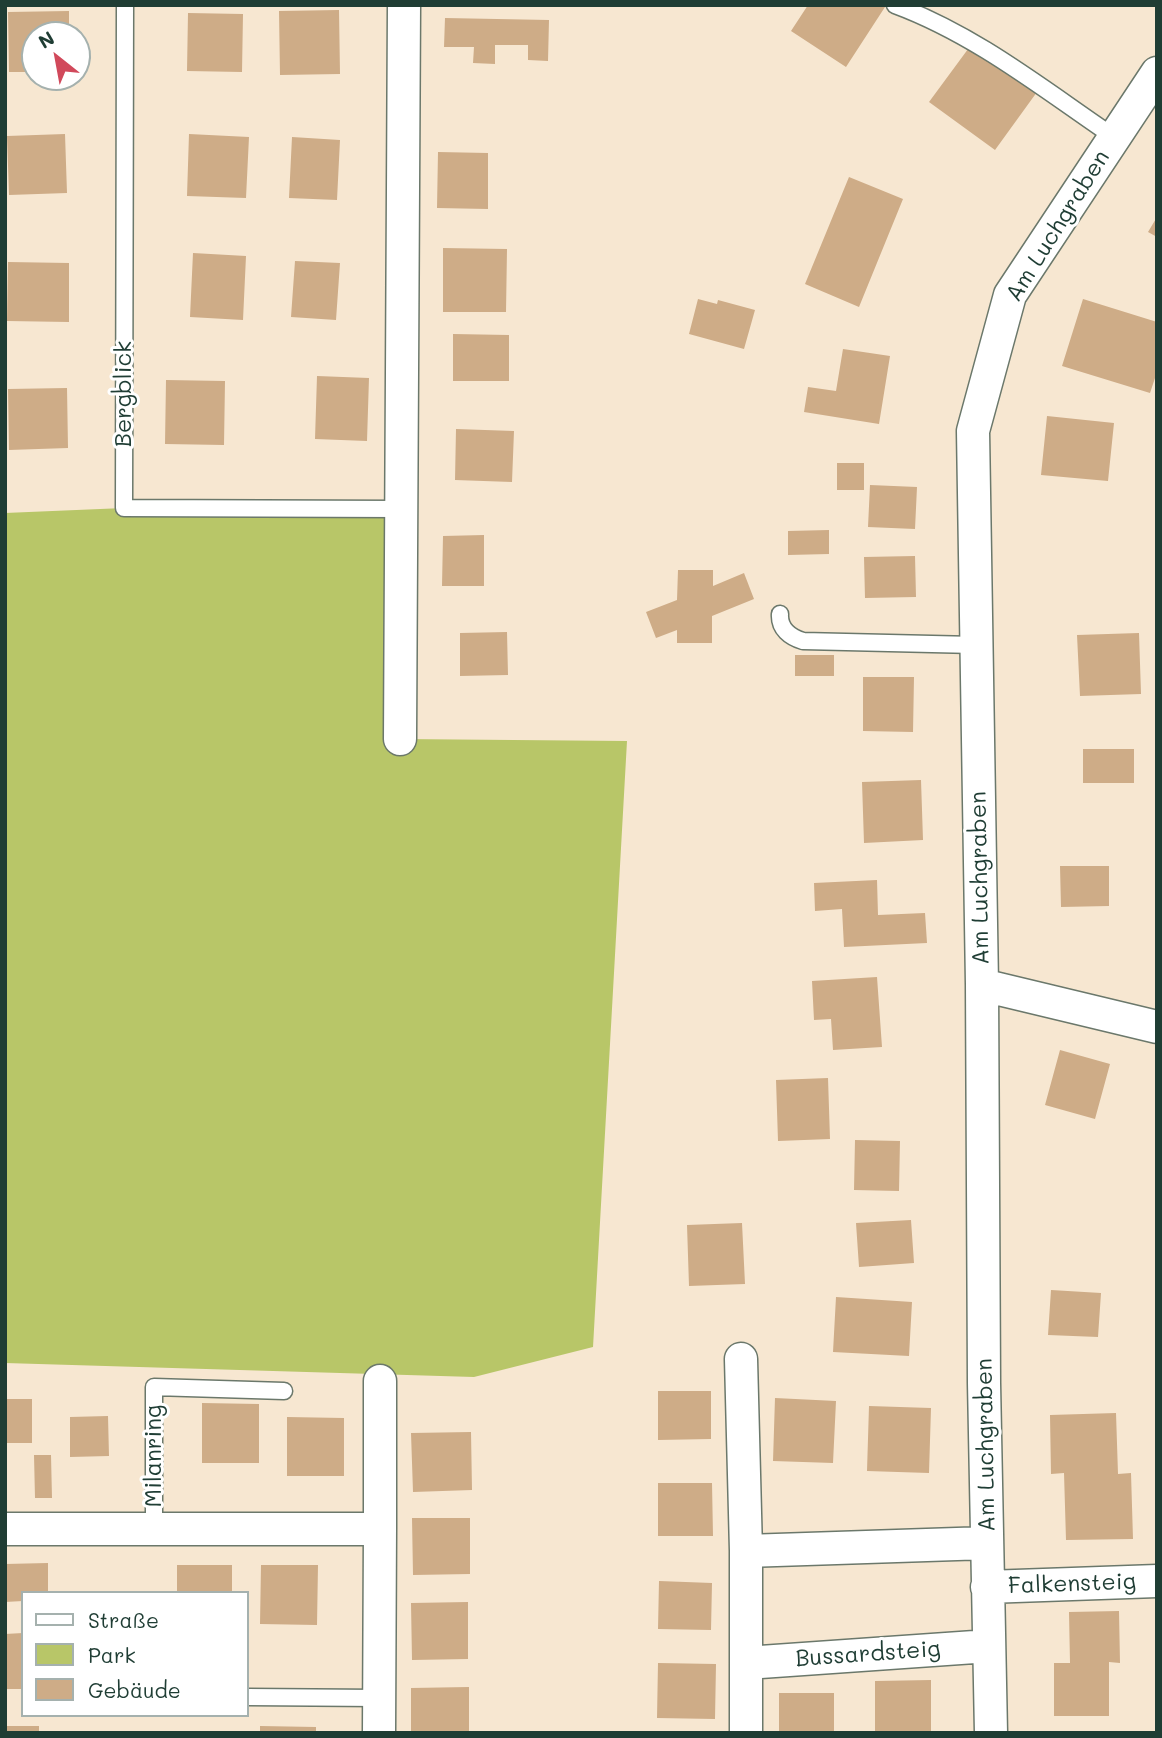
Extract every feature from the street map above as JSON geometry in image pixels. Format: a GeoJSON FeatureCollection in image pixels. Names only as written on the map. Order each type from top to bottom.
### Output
{"type":"FeatureCollection","features":[{"type":"Feature","properties":{"kind":"street"},"geometry":{"type":"LineString","coordinates":[[400,739],[404,5]]}},
{"type":"Feature","properties":{"kind":"street","name":"Am Luchgraben"},"geometry":{"type":"LineString","coordinates":[[991,1733],[973,431],[1010,295],[1157,73]]}},
{"type":"Feature","properties":{"kind":"street"},"geometry":{"type":"LineString","coordinates":[[982,985],[1157,1027]]}},
{"type":"Feature","properties":{"kind":"street"},"geometry":{"type":"LineString","coordinates":[[741,1359],[746,1550],[746,1733]]}},
{"type":"Feature","properties":{"kind":"street"},"geometry":{"type":"LineString","coordinates":[[379,1733],[380,1381]]}},
{"type":"Feature","properties":{"kind":"street","name":"Milanring"},"geometry":{"type":"LineString","coordinates":[[5,1530],[380,1529]]}},
{"type":"Feature","properties":{"kind":"street"},"geometry":{"type":"LineString","coordinates":[[746,1550],[987,1543]]}},
{"type":"Feature","properties":{"kind":"street","name":"Falkensteig"},"geometry":{"type":"LineString","coordinates":[[987,1587],[1157,1581]]}},
{"type":"Feature","properties":{"kind":"street","name":"Bussardsteig"},"geometry":{"type":"LineString","coordinates":[[746,1663],[989,1646]]}},
{"type":"Feature","properties":{"kind":"lane","name":"Bergblick"},"geometry":{"type":"LineString","coordinates":[[125,5],[124,508],[400,509]]}},
{"type":"Feature","properties":{"kind":"lane"},"geometry":{"type":"LineString","coordinates":[[895,5],[925,16],[974,41],[1114,137]]}},
{"type":"Feature","properties":{"kind":"lane"},"geometry":{"type":"LineString","coordinates":[[780,614],[783,628],[795,639],[803,641],[975,645]]}},
{"type":"Feature","properties":{"kind":"lane","name":"Milanring"},"geometry":{"type":"LineString","coordinates":[[154,1529],[154,1387],[284,1391]]}},
{"type":"Feature","properties":{"kind":"lane"},"geometry":{"type":"LineString","coordinates":[[248,1697],[379,1698]]}},
{"type":"Feature","properties":{"kind":"green space"},"geometry":{"type":"Polygon","coordinates":[[[124,508],[400,509],[400,739],[627,741],[593,1347],[474,1377],[5,1363],[5,513],[124,508]]]}},
{"type":"Feature","properties":{"kind":"building"},"geometry":{"type":"Polygon","coordinates":[[[808,5],[885,7],[846,67],[791,31],[808,5]]]}},
{"type":"Feature","properties":{"kind":"building"},"geometry":{"type":"Polygon","coordinates":[[[339,10],[340,74],[280,75],[279,11],[339,10]]]}},
{"type":"Feature","properties":{"kind":"building"},"geometry":{"type":"Polygon","coordinates":[[[69,11],[69,21],[21,21],[21,72],[9,72],[8,12],[69,11]]]}},
{"type":"Feature","properties":{"kind":"building"},"geometry":{"type":"Polygon","coordinates":[[[188,13],[243,14],[242,72],[187,71],[188,13]]]}},
{"type":"Feature","properties":{"kind":"building"},"geometry":{"type":"Polygon","coordinates":[[[445,18],[549,20],[548,61],[528,60],[528,45],[495,45],[495,64],[473,63],[474,47],[444,47],[445,18]]]}},
{"type":"Feature","properties":{"kind":"building"},"geometry":{"type":"Polygon","coordinates":[[[971,45],[1037,92],[995,150],[929,102],[971,45]]]}},
{"type":"Feature","properties":{"kind":"building"},"geometry":{"type":"Polygon","coordinates":[[[65,134],[67,193],[9,195],[7,136],[65,134]]]}},
{"type":"Feature","properties":{"kind":"building"},"geometry":{"type":"Polygon","coordinates":[[[189,134],[249,137],[246,198],[187,196],[189,134]]]}},
{"type":"Feature","properties":{"kind":"building"},"geometry":{"type":"Polygon","coordinates":[[[292,137],[340,140],[337,200],[289,198],[292,137]]]}},
{"type":"Feature","properties":{"kind":"building"},"geometry":{"type":"Polygon","coordinates":[[[438,152],[488,153],[488,209],[437,208],[438,152]]]}},
{"type":"Feature","properties":{"kind":"building"},"geometry":{"type":"Polygon","coordinates":[[[849,177],[903,199],[859,307],[805,284],[849,177]]]}},
{"type":"Feature","properties":{"kind":"building"},"geometry":{"type":"Polygon","coordinates":[[[1157,217],[1157,237],[1148,232],[1157,217]]]}},
{"type":"Feature","properties":{"kind":"building"},"geometry":{"type":"Polygon","coordinates":[[[443,248],[507,249],[506,312],[443,312],[443,248]]]}},
{"type":"Feature","properties":{"kind":"building"},"geometry":{"type":"Polygon","coordinates":[[[193,253],[246,256],[243,320],[190,317],[193,253]]]}},
{"type":"Feature","properties":{"kind":"building"},"geometry":{"type":"Polygon","coordinates":[[[295,261],[340,263],[336,320],[291,317],[295,261]]]}},
{"type":"Feature","properties":{"kind":"building"},"geometry":{"type":"Polygon","coordinates":[[[8,262],[69,263],[69,322],[7,321],[8,262]]]}},
{"type":"Feature","properties":{"kind":"building"},"geometry":{"type":"Polygon","coordinates":[[[698,299],[717,304],[718,300],[755,310],[744,349],[689,334],[698,299]]]}},
{"type":"Feature","properties":{"kind":"building"},"geometry":{"type":"Polygon","coordinates":[[[1083,299],[1157,322],[1157,372],[1150,393],[1062,366],[1083,299]]]}},
{"type":"Feature","properties":{"kind":"building"},"geometry":{"type":"Polygon","coordinates":[[[453,334],[509,335],[509,381],[453,381],[453,334]]]}},
{"type":"Feature","properties":{"kind":"building"},"geometry":{"type":"Polygon","coordinates":[[[843,349],[890,356],[879,424],[804,412],[808,387],[836,391],[843,349]]]}},
{"type":"Feature","properties":{"kind":"building"},"geometry":{"type":"Polygon","coordinates":[[[317,376],[369,378],[367,441],[315,439],[317,376]]]}},
{"type":"Feature","properties":{"kind":"building"},"geometry":{"type":"Polygon","coordinates":[[[166,380],[225,381],[224,445],[165,444],[166,380]]]}},
{"type":"Feature","properties":{"kind":"building"},"geometry":{"type":"Polygon","coordinates":[[[67,388],[68,448],[9,450],[8,389],[67,388]]]}},
{"type":"Feature","properties":{"kind":"building"},"geometry":{"type":"Polygon","coordinates":[[[1047,416],[1114,423],[1108,481],[1041,475],[1047,416]]]}},
{"type":"Feature","properties":{"kind":"building"},"geometry":{"type":"Polygon","coordinates":[[[456,429],[514,431],[512,482],[455,480],[456,429]]]}},
{"type":"Feature","properties":{"kind":"building"},"geometry":{"type":"Polygon","coordinates":[[[837,463],[864,463],[864,490],[837,490],[837,463]]]}},
{"type":"Feature","properties":{"kind":"building"},"geometry":{"type":"Polygon","coordinates":[[[870,485],[917,487],[915,529],[868,527],[870,485]]]}},
{"type":"Feature","properties":{"kind":"building"},"geometry":{"type":"Polygon","coordinates":[[[829,530],[829,554],[788,555],[788,531],[829,530]]]}},
{"type":"Feature","properties":{"kind":"building"},"geometry":{"type":"Polygon","coordinates":[[[484,535],[484,586],[442,586],[443,536],[484,535]]]}},
{"type":"Feature","properties":{"kind":"building"},"geometry":{"type":"Polygon","coordinates":[[[915,556],[916,597],[865,598],[864,557],[915,556]]]}},
{"type":"Feature","properties":{"kind":"building"},"geometry":{"type":"Polygon","coordinates":[[[678,570],[713,570],[713,586],[744,573],[754,599],[712,616],[712,643],[677,643],[677,630],[656,638],[646,612],[677,600],[678,570]]]}},
{"type":"Feature","properties":{"kind":"building"},"geometry":{"type":"Polygon","coordinates":[[[507,632],[508,675],[460,676],[460,633],[507,632]]]}},
{"type":"Feature","properties":{"kind":"building"},"geometry":{"type":"Polygon","coordinates":[[[1139,633],[1141,694],[1080,696],[1077,635],[1139,633]]]}},
{"type":"Feature","properties":{"kind":"building"},"geometry":{"type":"Polygon","coordinates":[[[795,655],[834,655],[834,676],[795,676],[795,655]]]}},
{"type":"Feature","properties":{"kind":"building"},"geometry":{"type":"Polygon","coordinates":[[[863,677],[914,677],[913,732],[863,731],[863,677]]]}},
{"type":"Feature","properties":{"kind":"building"},"geometry":{"type":"Polygon","coordinates":[[[1083,749],[1134,749],[1134,783],[1083,783],[1083,749]]]}},
{"type":"Feature","properties":{"kind":"building"},"geometry":{"type":"Polygon","coordinates":[[[921,780],[923,840],[864,843],[862,782],[921,780]]]}},
{"type":"Feature","properties":{"kind":"building"},"geometry":{"type":"Polygon","coordinates":[[[1060,866],[1109,866],[1109,906],[1061,907],[1060,866]]]}},
{"type":"Feature","properties":{"kind":"building"},"geometry":{"type":"Polygon","coordinates":[[[877,880],[878,915],[925,913],[927,943],[844,947],[842,909],[815,911],[814,883],[877,880]]]}},
{"type":"Feature","properties":{"kind":"building"},"geometry":{"type":"Polygon","coordinates":[[[877,977],[882,1047],[833,1050],[831,1019],[814,1020],[812,981],[877,977]]]}},
{"type":"Feature","properties":{"kind":"building"},"geometry":{"type":"Polygon","coordinates":[[[1060,1050],[1110,1064],[1095,1119],[1045,1105],[1060,1050]]]}},
{"type":"Feature","properties":{"kind":"building"},"geometry":{"type":"Polygon","coordinates":[[[828,1078],[830,1139],[778,1141],[776,1080],[828,1078]]]}},
{"type":"Feature","properties":{"kind":"building"},"geometry":{"type":"Polygon","coordinates":[[[855,1140],[900,1141],[899,1191],[854,1190],[855,1140]]]}},
{"type":"Feature","properties":{"kind":"building"},"geometry":{"type":"Polygon","coordinates":[[[911,1220],[914,1263],[859,1267],[856,1223],[911,1220]]]}},
{"type":"Feature","properties":{"kind":"building"},"geometry":{"type":"Polygon","coordinates":[[[742,1223],[745,1284],[689,1286],[687,1225],[742,1223]]]}},
{"type":"Feature","properties":{"kind":"building"},"geometry":{"type":"Polygon","coordinates":[[[1051,1290],[1101,1293],[1098,1337],[1048,1335],[1051,1290]]]}},
{"type":"Feature","properties":{"kind":"building"},"geometry":{"type":"Polygon","coordinates":[[[836,1297],[912,1302],[909,1356],[833,1352],[836,1297]]]}},
{"type":"Feature","properties":{"kind":"building"},"geometry":{"type":"Polygon","coordinates":[[[658,1391],[711,1391],[711,1439],[658,1440],[658,1391]]]}},
{"type":"Feature","properties":{"kind":"building"},"geometry":{"type":"Polygon","coordinates":[[[775,1398],[836,1401],[833,1463],[773,1461],[775,1398]]]}},
{"type":"Feature","properties":{"kind":"building"},"geometry":{"type":"Polygon","coordinates":[[[5,1399],[32,1399],[32,1443],[5,1443],[5,1399]]]}},
{"type":"Feature","properties":{"kind":"building"},"geometry":{"type":"Polygon","coordinates":[[[202,1403],[259,1404],[259,1463],[202,1463],[202,1403]]]}},
{"type":"Feature","properties":{"kind":"building"},"geometry":{"type":"Polygon","coordinates":[[[869,1406],[931,1408],[929,1473],[867,1471],[869,1406]]]}},
{"type":"Feature","properties":{"kind":"building"},"geometry":{"type":"Polygon","coordinates":[[[1116,1413],[1118,1474],[1131,1473],[1133,1539],[1066,1540],[1064,1473],[1051,1474],[1050,1415],[1116,1413]]]}},
{"type":"Feature","properties":{"kind":"building"},"geometry":{"type":"Polygon","coordinates":[[[108,1416],[109,1456],[70,1457],[70,1417],[108,1416]]]}},
{"type":"Feature","properties":{"kind":"building"},"geometry":{"type":"Polygon","coordinates":[[[287,1417],[344,1418],[344,1476],[287,1476],[287,1417]]]}},
{"type":"Feature","properties":{"kind":"building"},"geometry":{"type":"Polygon","coordinates":[[[471,1432],[472,1490],[413,1492],[411,1433],[471,1432]]]}},
{"type":"Feature","properties":{"kind":"building"},"geometry":{"type":"Polygon","coordinates":[[[34,1455],[51,1455],[52,1498],[35,1498],[34,1455]]]}},
{"type":"Feature","properties":{"kind":"building"},"geometry":{"type":"Polygon","coordinates":[[[658,1483],[712,1483],[713,1536],[658,1536],[658,1483]]]}},
{"type":"Feature","properties":{"kind":"building"},"geometry":{"type":"Polygon","coordinates":[[[412,1518],[470,1518],[470,1574],[413,1575],[412,1518]]]}},
{"type":"Feature","properties":{"kind":"building"},"geometry":{"type":"Polygon","coordinates":[[[48,1563],[48,1591],[21,1591],[21,1601],[5,1602],[5,1564],[48,1563]]]}},
{"type":"Feature","properties":{"kind":"building"},"geometry":{"type":"Polygon","coordinates":[[[177,1565],[232,1565],[232,1591],[177,1591],[177,1565]]]}},
{"type":"Feature","properties":{"kind":"building"},"geometry":{"type":"Polygon","coordinates":[[[261,1565],[318,1565],[317,1625],[260,1624],[261,1565]]]}},
{"type":"Feature","properties":{"kind":"building"},"geometry":{"type":"Polygon","coordinates":[[[659,1581],[712,1583],[711,1630],[658,1629],[659,1581]]]}},
{"type":"Feature","properties":{"kind":"building"},"geometry":{"type":"Polygon","coordinates":[[[468,1602],[468,1659],[412,1660],[411,1603],[468,1602]]]}},
{"type":"Feature","properties":{"kind":"building"},"geometry":{"type":"Polygon","coordinates":[[[1119,1611],[1120,1663],[1109,1662],[1109,1716],[1054,1716],[1054,1663],[1070,1663],[1069,1612],[1119,1611]]]}},
{"type":"Feature","properties":{"kind":"building"},"geometry":{"type":"Polygon","coordinates":[[[21,1633],[21,1689],[5,1689],[5,1634],[21,1633]]]}},
{"type":"Feature","properties":{"kind":"building"},"geometry":{"type":"Polygon","coordinates":[[[658,1663],[716,1664],[715,1719],[657,1718],[658,1663]]]}},
{"type":"Feature","properties":{"kind":"building"},"geometry":{"type":"Polygon","coordinates":[[[931,1680],[931,1733],[875,1733],[875,1681],[931,1680]]]}},
{"type":"Feature","properties":{"kind":"building"},"geometry":{"type":"Polygon","coordinates":[[[469,1687],[469,1733],[411,1733],[411,1688],[469,1687]]]}},
{"type":"Feature","properties":{"kind":"building"},"geometry":{"type":"Polygon","coordinates":[[[779,1693],[834,1693],[834,1733],[779,1733],[779,1693]]]}},
{"type":"Feature","properties":{"kind":"building"},"geometry":{"type":"Polygon","coordinates":[[[5,1726],[39,1726],[39,1733],[5,1733],[5,1726]]]}},
{"type":"Feature","properties":{"kind":"building"},"geometry":{"type":"Polygon","coordinates":[[[260,1726],[316,1727],[316,1733],[260,1733],[260,1726]]]}}]}
